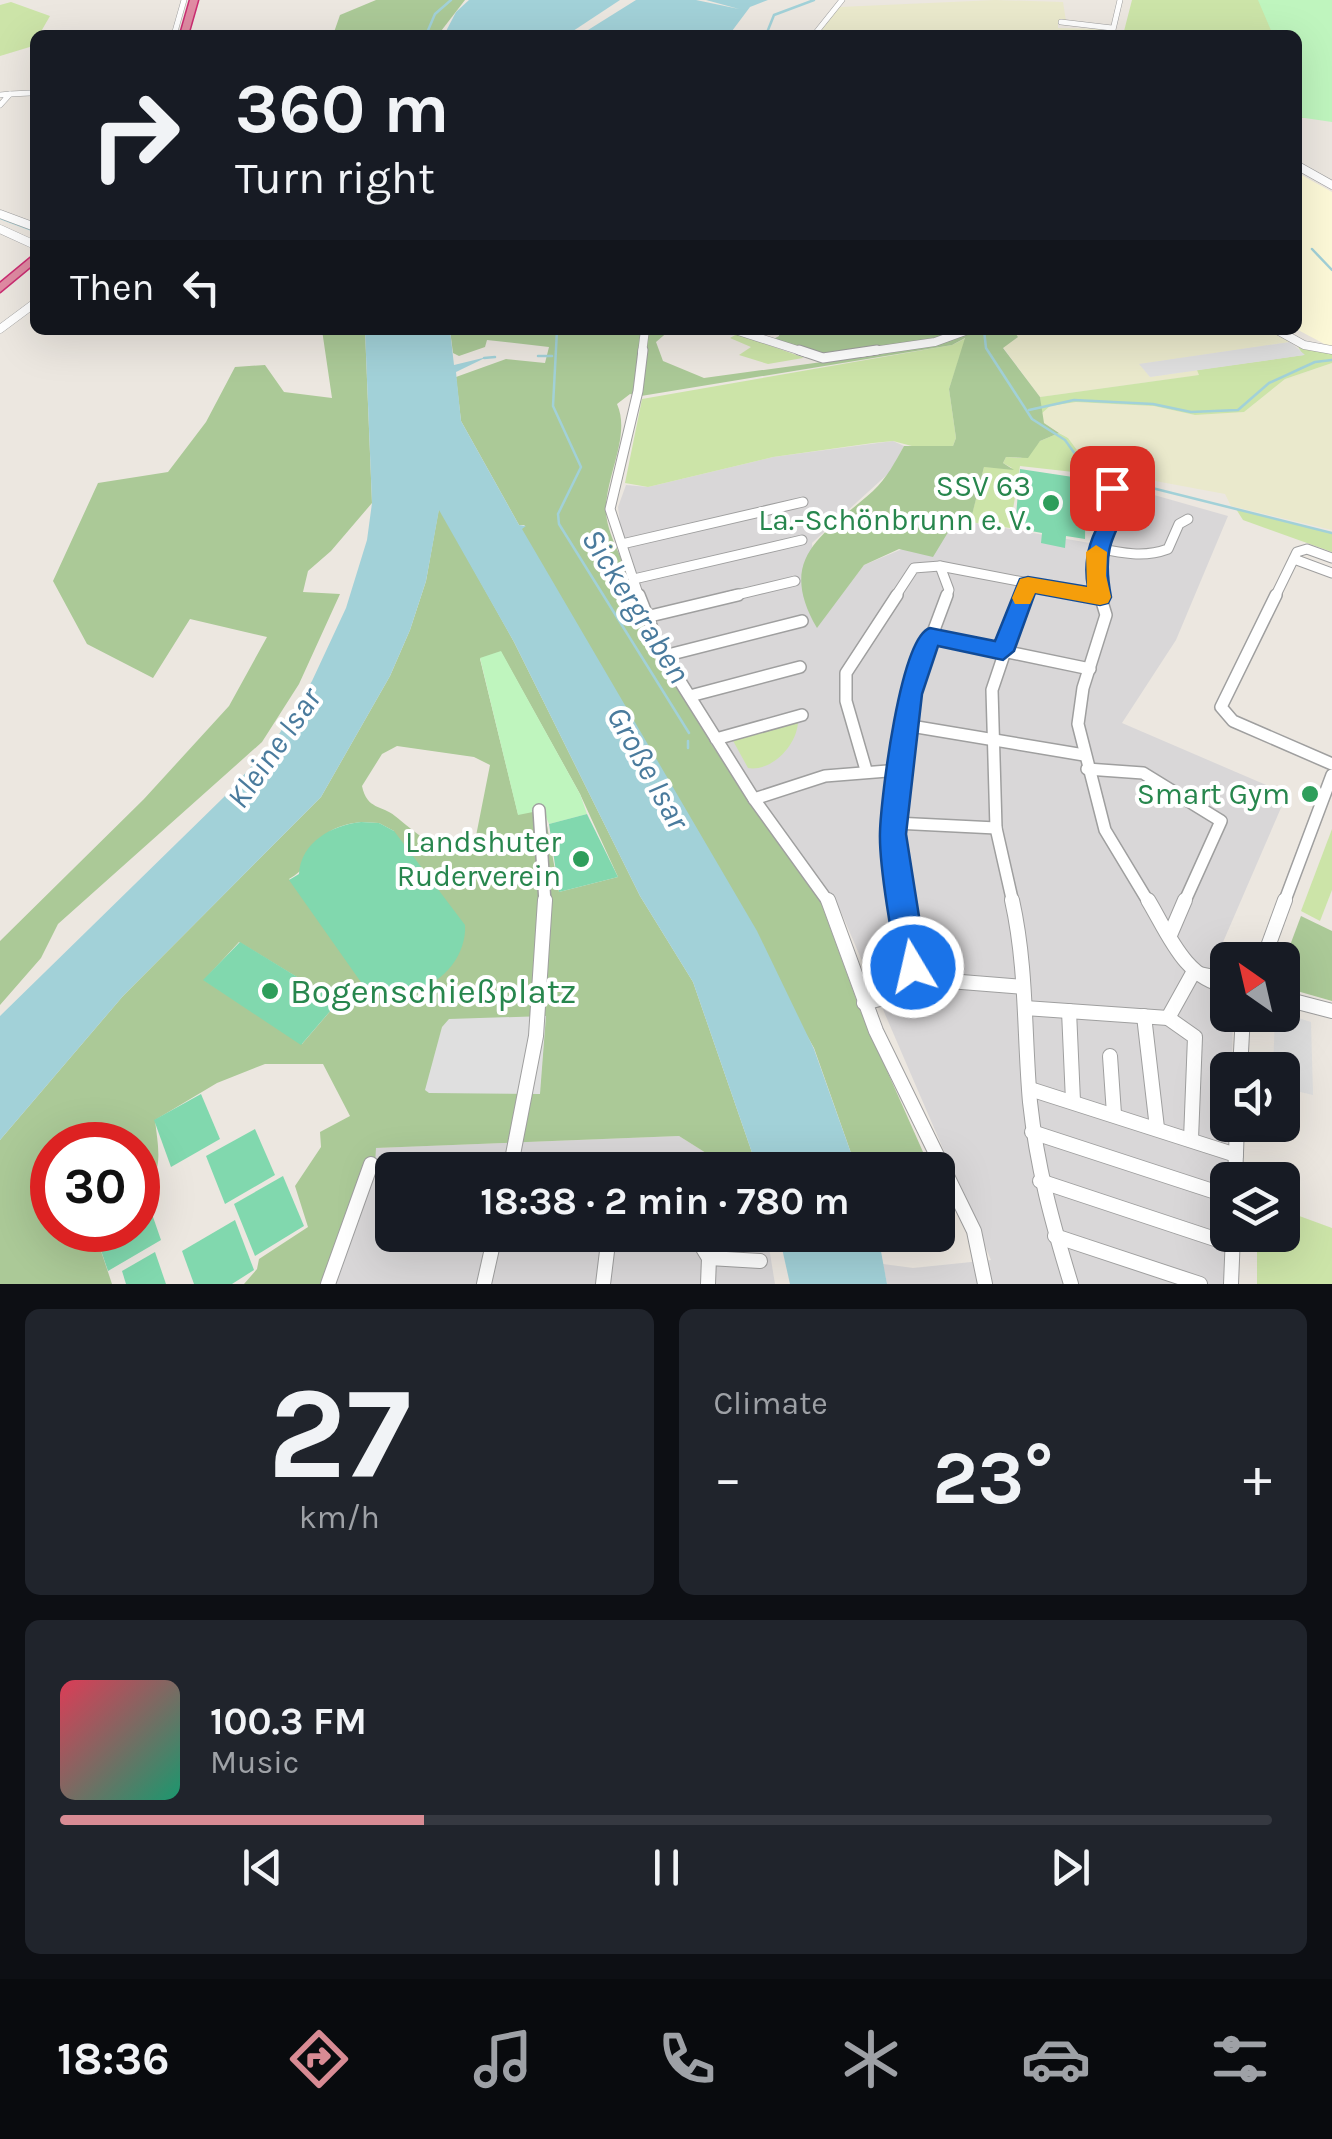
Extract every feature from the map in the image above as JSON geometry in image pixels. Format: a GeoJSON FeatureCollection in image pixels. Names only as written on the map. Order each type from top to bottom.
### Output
{"type":"FeatureCollection","features":[{"type":"Feature","properties":{"kind":"highway"},"geometry":{"type":"LineString","coordinates":[[188,30],[197,0]]}},
{"type":"Feature","properties":{"kind":"highway"},"geometry":{"type":"LineString","coordinates":[[0,273],[30,262]]}},
{"type":"Feature","properties":{"kind":"highway"},"geometry":{"type":"LineString","coordinates":[[0,292],[30,264]]}},
{"type":"Feature","properties":{"kind":"street"},"geometry":{"type":"LineString","coordinates":[[175,30],[184,0]]}},
{"type":"Feature","properties":{"kind":"street"},"geometry":{"type":"LineString","coordinates":[[1112,30],[1120,0]]}},
{"type":"Feature","properties":{"kind":"street"},"geometry":{"type":"LineString","coordinates":[[818,30],[842,1]]}},
{"type":"Feature","properties":{"kind":"street"},"geometry":{"type":"LineString","coordinates":[[1061,22],[1102,30]]}},
{"type":"Feature","properties":{"kind":"street"},"geometry":{"type":"LineString","coordinates":[[0,95],[30,93]]}},
{"type":"Feature","properties":{"kind":"street"},"geometry":{"type":"LineString","coordinates":[[0,105],[10,94]]}},
{"type":"Feature","properties":{"kind":"street"},"geometry":{"type":"LineString","coordinates":[[1302,168],[1332,185]]}},
{"type":"Feature","properties":{"kind":"street"},"geometry":{"type":"LineString","coordinates":[[0,214],[30,225]]}},
{"type":"Feature","properties":{"kind":"street"},"geometry":{"type":"LineString","coordinates":[[0,229],[30,242]]}},
{"type":"Feature","properties":{"kind":"street"},"geometry":{"type":"LineString","coordinates":[[1,333],[30,307]]}},
{"type":"Feature","properties":{"kind":"street"},"geometry":{"type":"LineString","coordinates":[[644,335],[638,392],[610,502],[646,617],[664,656],[754,799],[827,898],[864,1003],[974,1231],[985,1284]]}},
{"type":"Feature","properties":{"kind":"street"},"geometry":{"type":"LineString","coordinates":[[749,335],[813,358],[934,342],[954,335]]}},
{"type":"Feature","properties":{"kind":"street"},"geometry":{"type":"LineString","coordinates":[[1285,335],[1304,346],[1332,350]]}},
{"type":"Feature","properties":{"kind":"street"},"geometry":{"type":"LineString","coordinates":[[622,544],[803,502]]}},
{"type":"Feature","properties":{"kind":"street"},"geometry":{"type":"LineString","coordinates":[[1120,504],[1097,548],[1095,576],[1106,615],[1078,710],[1086,762],[1105,830],[1193,973],[1210,982]]}},
{"type":"Feature","properties":{"kind":"street"},"geometry":{"type":"LineString","coordinates":[[1097,548],[1128,555],[1159,554],[1168,550],[1178,524],[1188,520]]}},
{"type":"Feature","properties":{"kind":"street"},"geometry":{"type":"LineString","coordinates":[[634,579],[802,540]]}},
{"type":"Feature","properties":{"kind":"street"},"geometry":{"type":"LineString","coordinates":[[1332,558],[1307,549],[1298,552],[1221,707],[1234,721],[1332,764]]}},
{"type":"Feature","properties":{"kind":"street"},"geometry":{"type":"LineString","coordinates":[[1294,559],[1332,573]]}},
{"type":"Feature","properties":{"kind":"street"},"geometry":{"type":"LineString","coordinates":[[866,770],[846,702],[846,673],[910,572],[924,566],[940,566],[1100,597]]}},
{"type":"Feature","properties":{"kind":"street"},"geometry":{"type":"LineString","coordinates":[[918,989],[899,888],[894,823],[910,694],[949,590],[940,566]]}},
{"type":"Feature","properties":{"kind":"street"},"geometry":{"type":"LineString","coordinates":[[646,617],[794,581]]}},
{"type":"Feature","properties":{"kind":"street"},"geometry":{"type":"LineString","coordinates":[[1028,584],[992,690],[996,828],[1021,939],[1032,1132],[1040,1181],[1072,1284]]}},
{"type":"Feature","properties":{"kind":"street"},"geometry":{"type":"LineString","coordinates":[[664,656],[802,622]]}},
{"type":"Feature","properties":{"kind":"street"},"geometry":{"type":"LineString","coordinates":[[930,636],[1090,668]]}},
{"type":"Feature","properties":{"kind":"street"},"geometry":{"type":"LineString","coordinates":[[690,696],[800,666]]}},
{"type":"Feature","properties":{"kind":"street"},"geometry":{"type":"LineString","coordinates":[[716,739],[802,715]]}},
{"type":"Feature","properties":{"kind":"street"},"geometry":{"type":"LineString","coordinates":[[905,725],[1143,773],[1221,821],[1170,934]]}},
{"type":"Feature","properties":{"kind":"street"},"geometry":{"type":"LineString","coordinates":[[754,799],[795,782],[866,770],[900,770]]}},
{"type":"Feature","properties":{"kind":"street"},"geometry":{"type":"LineString","coordinates":[[1270,942],[1332,775]]}},
{"type":"Feature","properties":{"kind":"street"},"geometry":{"type":"LineString","coordinates":[[513,1152],[538,1021],[546,935],[548,874],[540,810]]}},
{"type":"Feature","properties":{"kind":"street"},"geometry":{"type":"LineString","coordinates":[[894,823],[996,828]]}},
{"type":"Feature","properties":{"kind":"street"},"geometry":{"type":"LineString","coordinates":[[1168,1018],[1193,973]]}},
{"type":"Feature","properties":{"kind":"street"},"geometry":{"type":"LineString","coordinates":[[864,1003],[948,981],[1024,987]]}},
{"type":"Feature","properties":{"kind":"street"},"geometry":{"type":"LineString","coordinates":[[1300,1003],[1332,1011]]}},
{"type":"Feature","properties":{"kind":"street"},"geometry":{"type":"LineString","coordinates":[[1025,1008],[1168,1018],[1194,1036],[1192,1139]]}},
{"type":"Feature","properties":{"kind":"street"},"geometry":{"type":"LineString","coordinates":[[1070,1011],[1073,1100]]}},
{"type":"Feature","properties":{"kind":"street"},"geometry":{"type":"LineString","coordinates":[[1144,1016],[1157,1128]]}},
{"type":"Feature","properties":{"kind":"street"},"geometry":{"type":"LineString","coordinates":[[1110,1056],[1114,1114]]}},
{"type":"Feature","properties":{"kind":"street"},"geometry":{"type":"LineString","coordinates":[[1030,1089],[1236,1155]]}},
{"type":"Feature","properties":{"kind":"street"},"geometry":{"type":"LineString","coordinates":[[1032,1132],[1210,1190]]}},
{"type":"Feature","properties":{"kind":"street"},"geometry":{"type":"LineString","coordinates":[[1236,1142],[1236,1162]]}},
{"type":"Feature","properties":{"kind":"street"},"geometry":{"type":"LineString","coordinates":[[328,1284],[371,1164]]}},
{"type":"Feature","properties":{"kind":"street"},"geometry":{"type":"LineString","coordinates":[[1040,1181],[1210,1233]]}},
{"type":"Feature","properties":{"kind":"street"},"geometry":{"type":"LineString","coordinates":[[1055,1236],[1200,1284]]}},
{"type":"Feature","properties":{"kind":"street"},"geometry":{"type":"LineString","coordinates":[[484,1284],[491,1252]]}},
{"type":"Feature","properties":{"kind":"street"},"geometry":{"type":"LineString","coordinates":[[603,1284],[607,1252]]}},
{"type":"Feature","properties":{"kind":"street"},"geometry":{"type":"LineString","coordinates":[[705,1252],[708,1284]]}},
{"type":"Feature","properties":{"kind":"street"},"geometry":{"type":"LineString","coordinates":[[1230,1284],[1232,1252]]}},
{"type":"Feature","properties":{"kind":"street"},"geometry":{"type":"LineString","coordinates":[[708,1258],[760,1262]]}},
{"type":"Feature","properties":{"kind":"shaded area"},"geometry":{"type":"Polygon","coordinates":[[[1302,175],[1332,192],[1332,348],[1302,332],[1302,175]]]}},
{"type":"Feature","properties":{"kind":"shaded area"},"geometry":{"type":"Polygon","coordinates":[[[1290,342],[1305,355],[1150,377],[1139,364],[1290,342]]]}},
{"type":"Feature","properties":{"kind":"shaded area"},"geometry":{"type":"Polygon","coordinates":[[[893,441],[904,446],[890,472],[812,543],[817,627],[864,565],[950,529],[967,530],[970,522],[1101,545],[1133,489],[1228,516],[1176,640],[1122,723],[1287,794],[1223,942],[1210,942],[1210,1032],[1233,1032],[1232,1052],[1210,1052],[1210,1142],[1231,1142],[1230,1162],[1210,1162],[1210,1252],[1228,1252],[1227,1284],[887,1284],[883,1264],[913,1268],[991,1260],[955,1176],[955,1152],[944,1152],[841,912],[754,793],[660,641],[622,539],[618,507],[626,485],[648,487],[773,457],[893,441]]]}},
{"type":"Feature","properties":{"kind":"shaded area"},"geometry":{"type":"Polygon","coordinates":[[[546,1016],[540,1094],[425,1090],[442,1027],[449,1019],[546,1016]]]}},
{"type":"Feature","properties":{"kind":"shaded area"},"geometry":{"type":"Polygon","coordinates":[[[1300,1018],[1311,1022],[1313,1095],[1300,1092],[1300,1052],[1274,1052],[1274,1032],[1300,1032],[1300,1018]]]}},
{"type":"Feature","properties":{"kind":"shaded area"},"geometry":{"type":"Polygon","coordinates":[[[679,1136],[704,1152],[375,1152],[375,1148],[679,1136]]]}},
{"type":"Feature","properties":{"kind":"shaded area"},"geometry":{"type":"Polygon","coordinates":[[[375,1164],[375,1252],[770,1252],[775,1284],[331,1284],[375,1164]]]}},
{"type":"Feature","properties":{"kind":"green space"},"geometry":{"type":"Polygon","coordinates":[[[376,0],[465,0],[442,30],[335,30],[340,15],[376,0]]]}},
{"type":"Feature","properties":{"kind":"green space"},"geometry":{"type":"Polygon","coordinates":[[[995,0],[1063,2],[1066,21],[1058,22],[1058,28],[1104,30],[819,30],[840,7],[995,0]]]}},
{"type":"Feature","properties":{"kind":"green space"},"geometry":{"type":"Polygon","coordinates":[[[1132,0],[1332,0],[1319,118],[1302,118],[1302,30],[1124,30],[1132,0]]]}},
{"type":"Feature","properties":{"kind":"green space"},"geometry":{"type":"Polygon","coordinates":[[[1258,0],[1332,0],[1332,122],[1302,118],[1302,30],[1271,30],[1258,0]]]}},
{"type":"Feature","properties":{"kind":"green space"},"geometry":{"type":"Polygon","coordinates":[[[11,2],[50,16],[42,30],[30,30],[30,47],[0,56],[0,5],[11,2]]]}},
{"type":"Feature","properties":{"kind":"green space"},"geometry":{"type":"Polygon","coordinates":[[[323,335],[365,335],[372,503],[331,551],[308,571],[303,592],[340,594],[299,684],[262,742],[58,924],[41,958],[0,1005],[0,941],[144,799],[229,706],[267,637],[190,619],[153,678],[87,644],[53,581],[98,483],[168,472],[206,422],[235,367],[265,365],[284,392],[332,398],[323,335]]]}},
{"type":"Feature","properties":{"kind":"green space"},"geometry":{"type":"Polygon","coordinates":[[[451,335],[664,335],[656,342],[663,361],[704,378],[822,362],[772,340],[779,335],[1018,337],[1003,348],[1040,397],[1044,423],[1059,433],[1040,441],[1028,458],[1006,457],[1003,463],[1014,470],[984,467],[968,531],[950,529],[933,557],[899,549],[864,565],[817,628],[805,603],[801,582],[811,549],[878,486],[904,446],[953,446],[956,438],[949,389],[965,338],[952,345],[641,396],[630,394],[617,404],[621,416],[620,442],[606,510],[609,528],[632,583],[632,595],[712,745],[820,900],[861,1012],[923,1152],[851,1152],[814,1048],[521,529],[525,525],[519,525],[461,421],[456,377],[506,359],[545,363],[549,347],[487,340],[485,347],[459,356],[453,353],[451,335]]]}},
{"type":"Feature","properties":{"kind":"green space"},"geometry":{"type":"Polygon","coordinates":[[[740,335],[803,358],[768,364],[739,355],[751,347],[730,338],[740,335]]]}},
{"type":"Feature","properties":{"kind":"green space"},"geometry":{"type":"Polygon","coordinates":[[[1281,335],[1290,342],[1140,364],[1150,377],[1197,370],[1200,375],[1040,397],[1003,347],[1018,337],[1281,335]]]}},
{"type":"Feature","properties":{"kind":"green space"},"geometry":{"type":"Polygon","coordinates":[[[966,338],[949,389],[956,438],[953,446],[923,449],[893,441],[873,443],[773,457],[648,487],[625,483],[642,399],[952,345],[966,338]]]}},
{"type":"Feature","properties":{"kind":"green space"},"geometry":{"type":"Polygon","coordinates":[[[1297,345],[1332,351],[1332,363],[1285,379],[1244,412],[1195,415],[1154,406],[1076,402],[1050,406],[1041,414],[1040,397],[1199,375],[1197,370],[1303,355],[1297,345]]]}},
{"type":"Feature","properties":{"kind":"green space"},"geometry":{"type":"Polygon","coordinates":[[[1332,363],[1332,530],[1231,506],[1225,494],[1091,469],[1068,438],[1044,423],[1041,414],[1050,406],[1076,402],[1154,406],[1195,415],[1244,412],[1285,379],[1332,363]]]}},
{"type":"Feature","properties":{"kind":"green space"},"geometry":{"type":"Polygon","coordinates":[[[1059,433],[1068,438],[1091,469],[1126,478],[1020,466],[1010,528],[970,522],[984,467],[1012,468],[1003,463],[1006,457],[1021,458],[1040,441],[1059,433]]]}},
{"type":"Feature","properties":{"kind":"green space","name":"SSV 63 La.-Schönbrunn e. V."},"geometry":{"type":"Polygon","coordinates":[[[1020,469],[1086,479],[1085,539],[1066,536],[1065,548],[1041,543],[1042,533],[1015,528],[1020,469]]]}},
{"type":"Feature","properties":{"kind":"green space"},"geometry":{"type":"Polygon","coordinates":[[[439,508],[514,642],[640,896],[693,982],[752,1152],[704,1152],[679,1136],[376,1148],[375,1164],[331,1284],[244,1284],[257,1269],[259,1259],[308,1227],[295,1186],[321,1147],[320,1132],[350,1116],[323,1064],[265,1064],[217,1083],[155,1122],[30,1122],[30,1252],[101,1252],[112,1284],[0,1284],[0,1140],[123,996],[321,797],[390,676],[426,581],[439,508]],[[501,652],[480,659],[518,814],[544,809],[559,892],[618,877],[580,794],[501,652]],[[397,746],[382,754],[362,786],[367,799],[450,854],[466,847],[476,836],[490,765],[474,757],[397,746]],[[361,822],[330,831],[299,872],[289,879],[384,986],[399,988],[394,831],[379,823],[361,822]],[[239,942],[204,980],[302,1044],[338,1002],[239,942]]]}},
{"type":"Feature","properties":{"kind":"green space"},"geometry":{"type":"Polygon","coordinates":[[[1236,509],[1332,533],[1332,552],[1243,520],[1236,509]]]}},
{"type":"Feature","properties":{"kind":"green space"},"geometry":{"type":"Polygon","coordinates":[[[501,651],[580,794],[587,814],[549,824],[543,810],[518,815],[480,658],[501,651]]]}},
{"type":"Feature","properties":{"kind":"green space"},"geometry":{"type":"Polygon","coordinates":[[[791,720],[798,722],[797,731],[782,755],[766,766],[748,768],[731,737],[777,723],[785,726],[791,720]]]}},
{"type":"Feature","properties":{"kind":"green space","name":"Landshuter Ruderverein"},"geometry":{"type":"Polygon","coordinates":[[[587,814],[618,877],[559,892],[549,824],[587,814]]]}},
{"type":"Feature","properties":{"kind":"green space"},"geometry":{"type":"Polygon","coordinates":[[[361,822],[379,823],[394,831],[465,925],[462,946],[452,966],[426,985],[370,995],[289,880],[299,874],[305,853],[320,837],[361,822]]]}},
{"type":"Feature","properties":{"kind":"green space"},"geometry":{"type":"Polygon","coordinates":[[[1332,829],[1332,890],[1320,921],[1301,911],[1332,829]]]}},
{"type":"Feature","properties":{"kind":"green space"},"geometry":{"type":"Polygon","coordinates":[[[1301,916],[1332,931],[1332,1001],[1300,992],[1300,942],[1291,942],[1301,916]]]}},
{"type":"Feature","properties":{"kind":"green space","name":"Bogenschießplatz"},"geometry":{"type":"Polygon","coordinates":[[[240,942],[338,1002],[301,1045],[203,980],[240,942]]]}},
{"type":"Feature","properties":{"kind":"green space"},"geometry":{"type":"Polygon","coordinates":[[[201,1094],[220,1139],[171,1167],[160,1137],[160,1122],[154,1120],[201,1094]]]}},
{"type":"Feature","properties":{"kind":"green space"},"geometry":{"type":"Polygon","coordinates":[[[255,1129],[275,1175],[225,1204],[206,1156],[255,1129]]]}},
{"type":"Feature","properties":{"kind":"green space"},"geometry":{"type":"Polygon","coordinates":[[[283,1176],[304,1226],[255,1256],[234,1204],[283,1176]]]}},
{"type":"Feature","properties":{"kind":"green space"},"geometry":{"type":"Polygon","coordinates":[[[1300,1216],[1332,1228],[1332,1284],[1257,1284],[1257,1252],[1300,1252],[1300,1216]]]}},
{"type":"Feature","properties":{"kind":"green space"},"geometry":{"type":"Polygon","coordinates":[[[235,1220],[254,1270],[232,1284],[194,1284],[182,1251],[235,1220]]]}},
{"type":"Feature","properties":{"kind":"green space"},"geometry":{"type":"Polygon","coordinates":[[[102,1252],[140,1252],[108,1271],[102,1252]]]}},
{"type":"Feature","properties":{"kind":"green space"},"geometry":{"type":"Polygon","coordinates":[[[155,1252],[166,1284],[126,1284],[122,1271],[155,1252]]]}},
{"type":"Feature","properties":{"kind":"water"},"geometry":{"type":"Polygon","coordinates":[[[469,0],[620,0],[575,30],[447,30],[456,12],[469,0]]]}},
{"type":"Feature","properties":{"kind":"water"},"geometry":{"type":"Polygon","coordinates":[[[636,0],[696,0],[739,9],[706,0],[768,0],[750,7],[733,30],[588,30],[636,0]]]}},
{"type":"Feature","properties":{"kind":"water"},"geometry":{"type":"Polygon","coordinates":[[[365,335],[451,335],[454,365],[487,357],[456,372],[461,421],[519,525],[526,526],[522,529],[757,931],[814,1049],[851,1152],[752,1152],[693,982],[640,896],[514,642],[439,510],[426,581],[410,630],[390,676],[321,797],[123,996],[0,1140],[0,1016],[224,797],[276,739],[312,681],[346,608],[367,540],[372,503],[365,335]]]}},
{"type":"Feature","properties":{"kind":"water"},"geometry":{"type":"Polygon","coordinates":[[[783,1252],[881,1252],[887,1284],[790,1284],[783,1252]]]}},
{"type":"Feature","properties":{"kind":"waterway"},"geometry":{"type":"LineString","coordinates":[[428,30],[435,14],[451,0]]}},
{"type":"Feature","properties":{"kind":"waterway"},"geometry":{"type":"LineString","coordinates":[[768,30],[774,15],[814,0]]}},
{"type":"Feature","properties":{"kind":"waterway"},"geometry":{"type":"LineString","coordinates":[[0,218],[30,229]]}},
{"type":"Feature","properties":{"kind":"waterway"},"geometry":{"type":"LineString","coordinates":[[1312,249],[1332,270]]}},
{"type":"Feature","properties":{"kind":"waterway","name":"Sickergraben"},"geometry":{"type":"LineString","coordinates":[[557,335],[553,406],[581,467],[558,514],[559,524],[689,733]]}},
{"type":"Feature","properties":{"kind":"waterway"},"geometry":{"type":"LineString","coordinates":[[985,335],[986,348],[1032,419],[1065,440],[1088,472],[1332,533]]}},
{"type":"Feature","properties":{"kind":"waterway"},"geometry":{"type":"LineString","coordinates":[[538,356],[552,356]]}},
{"type":"Feature","properties":{"kind":"waterway"},"geometry":{"type":"LineString","coordinates":[[484,358],[495,357]]}},
{"type":"Feature","properties":{"kind":"waterway"},"geometry":{"type":"LineString","coordinates":[[1029,410],[1074,400],[1153,404],[1191,412],[1238,410],[1269,383],[1315,362],[1332,360]]}},
{"type":"Feature","properties":{"kind":"waterway"},"geometry":{"type":"LineString","coordinates":[[688,741],[688,748]]}},
{"type":"Feature","properties":{"kind":"slow traffic"},"geometry":{"type":"LineString","coordinates":[[1023,598],[1028,584],[1100,597],[1094,566],[1096,552]]}},
{"type":"Feature","properties":{"kind":"place","name":"SSV 63 La.-Schönbrunn e. V."},"geometry":{"type":"Point","coordinates":[1051,503]}},
{"type":"Feature","properties":{"kind":"place","name":"Smart Gym"},"geometry":{"type":"Point","coordinates":[1310,794]}},
{"type":"Feature","properties":{"kind":"place","name":"Landshuter Ruderverein"},"geometry":{"type":"Point","coordinates":[581,859]}},
{"type":"Feature","properties":{"kind":"place","name":"Bogenschießplatz"},"geometry":{"type":"Point","coordinates":[270,991]}},
{"type":"Feature","properties":{"kind":"route"},"geometry":{"type":"LineString","coordinates":[[913,967],[892,834],[910,694],[930,636],[1003,651],[1028,584],[1100,597],[1094,566],[1097,548],[1120,504],[1112,488]]}},
{"type":"Feature","properties":{"kind":"water label","name":"Kleine Isar"},"geometry":{"type":"Point","coordinates":[274,748]}},
{"type":"Feature","properties":{"kind":"water label","name":"Große Isar"},"geometry":{"type":"Point","coordinates":[648,768]}}]}
